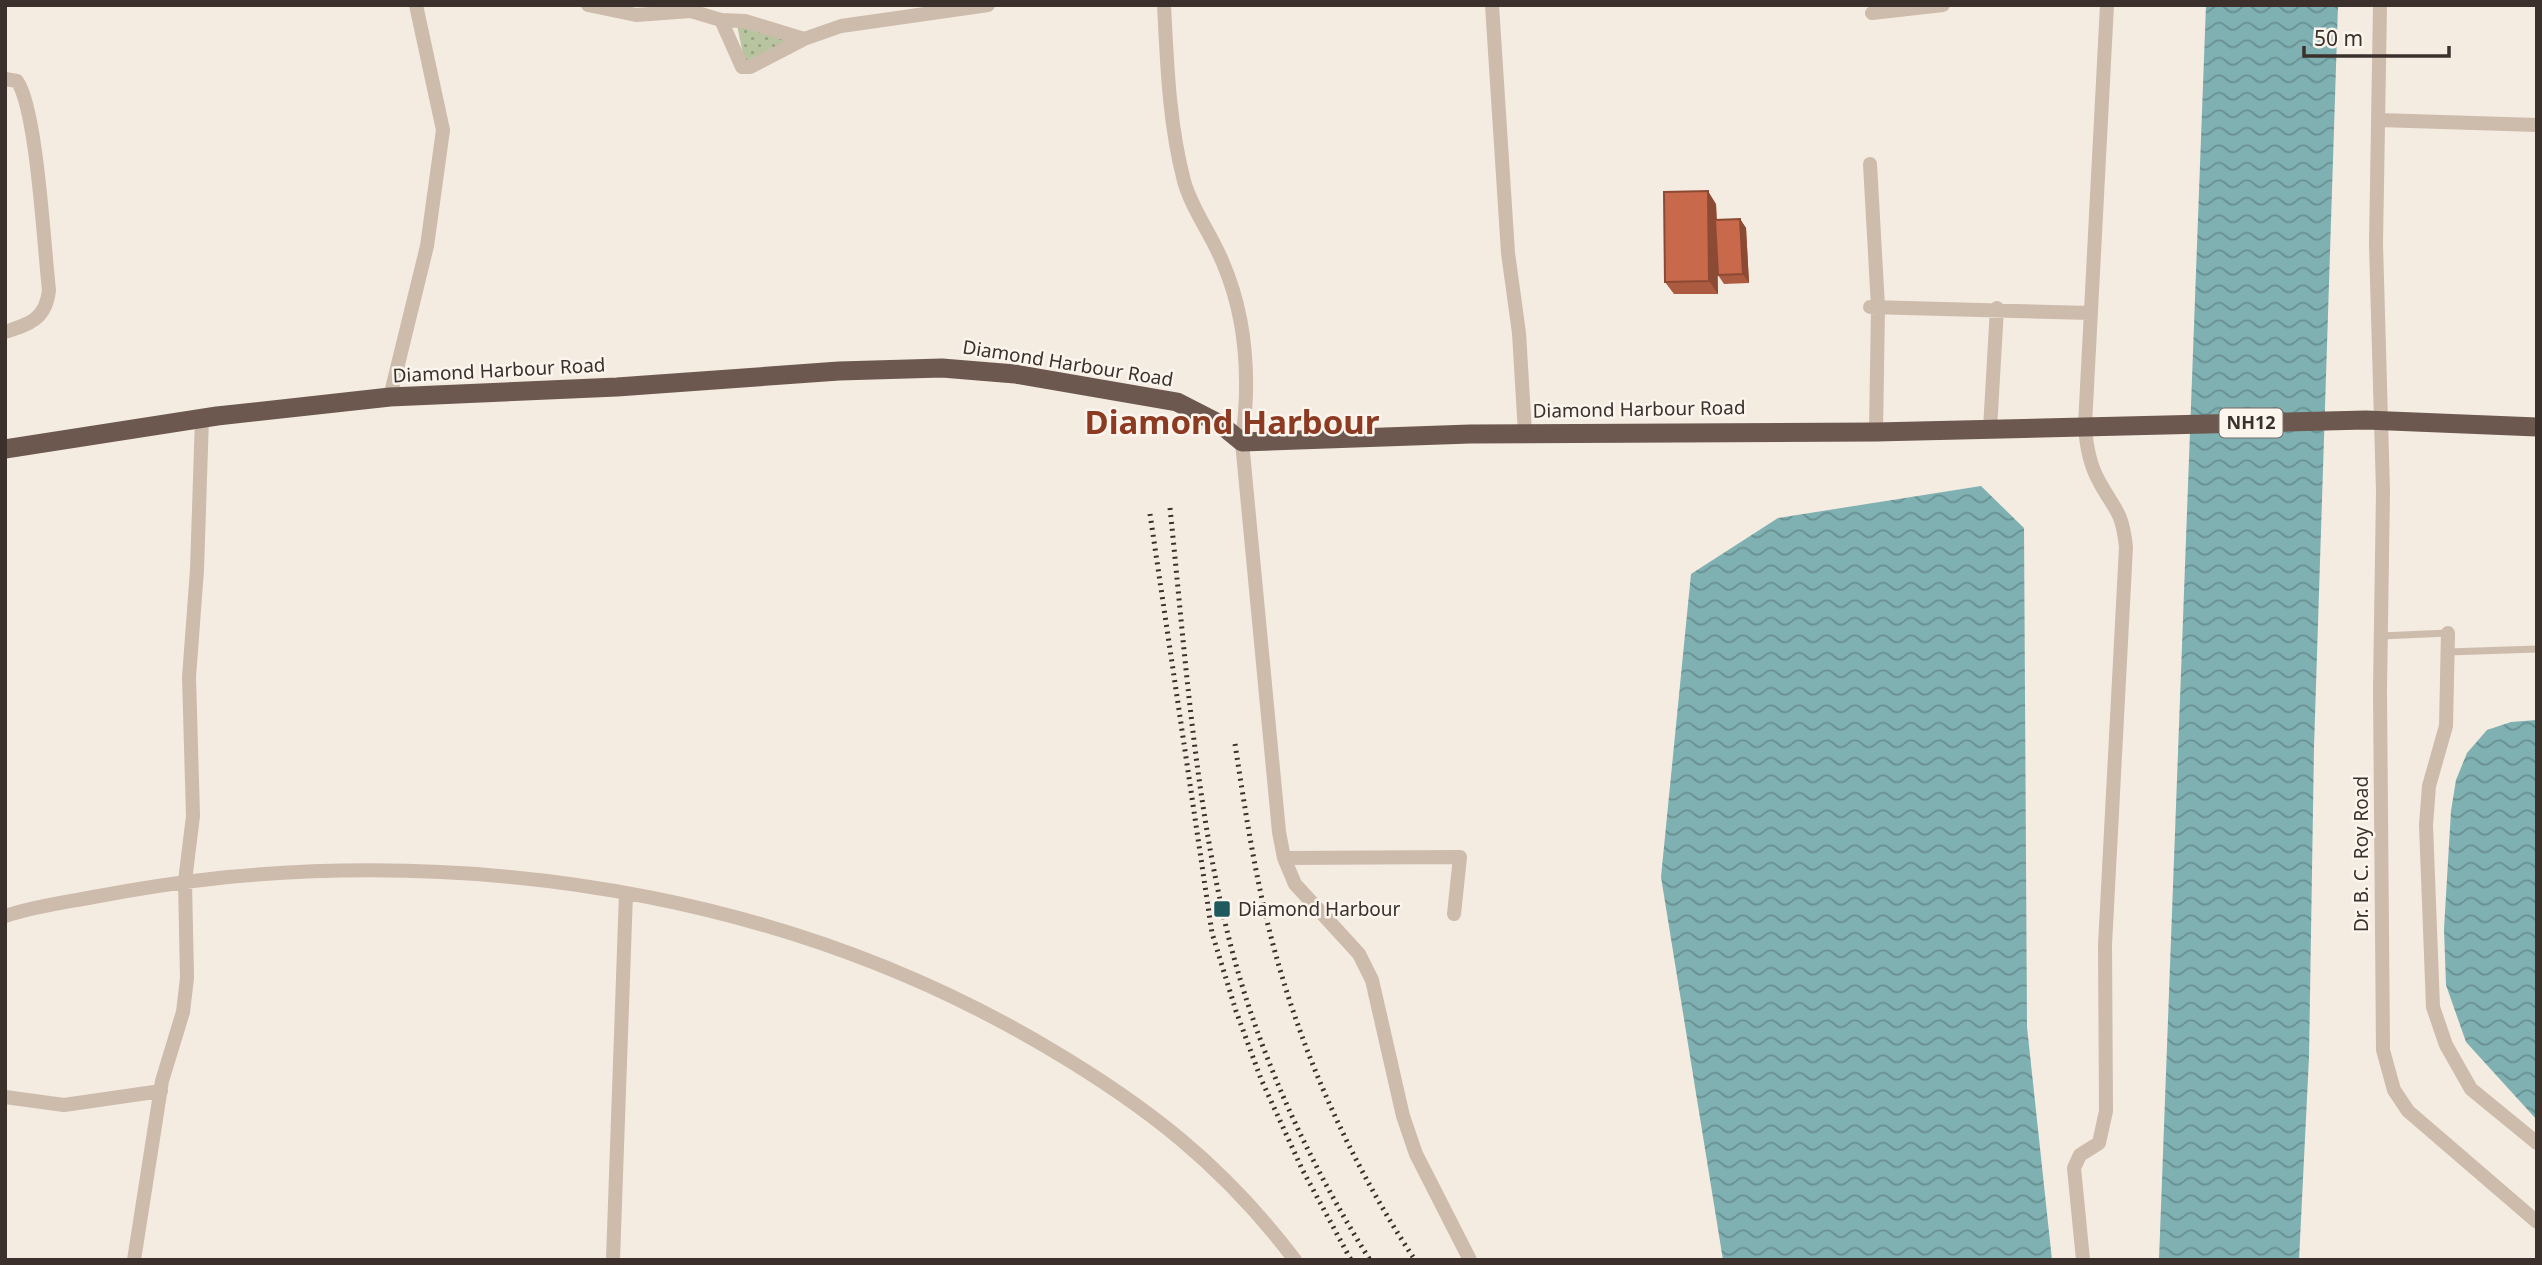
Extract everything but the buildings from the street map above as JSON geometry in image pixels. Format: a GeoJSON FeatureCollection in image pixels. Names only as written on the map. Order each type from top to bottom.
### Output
{"type":"FeatureCollection","features":[{"type":"Feature","properties":{"kind":"highway","name":"Diamond Harbour Road"},"geometry":{"type":"LineString","coordinates":[[5,449],[202,418],[390,397],[617,387],[839,371],[942,368],[1015,374],[1177,402],[1220,424],[1242,442],[1525,433],[1877,432],[2085,425],[2374,421],[2537,427]]}},
{"type":"Feature","properties":{"kind":"street"},"geometry":{"type":"LineString","coordinates":[[390,397],[427,246],[443,130],[416,5]]}},
{"type":"Feature","properties":{"kind":"street"},"geometry":{"type":"LineString","coordinates":[[589,5],[636,15],[691,11],[721,20],[745,21],[804,40]]}},
{"type":"Feature","properties":{"kind":"street"},"geometry":{"type":"LineString","coordinates":[[721,20],[742,67],[750,67],[804,40],[841,26],[988,5]]}},
{"type":"Feature","properties":{"kind":"street"},"geometry":{"type":"LineString","coordinates":[[1164,5],[1170,96],[1185,183],[1224,263],[1246,354],[1247,388],[1242,442],[1279,832],[1284,858],[1295,884],[1359,954],[1372,980],[1404,1116],[1416,1154],[1470,1260]]}},
{"type":"Feature","properties":{"kind":"street"},"geometry":{"type":"LineString","coordinates":[[1492,5],[1508,253],[1519,333],[1525,433]]}},
{"type":"Feature","properties":{"kind":"street"},"geometry":{"type":"LineString","coordinates":[[1872,13],[1943,5]]}},
{"type":"Feature","properties":{"kind":"street"},"geometry":{"type":"LineString","coordinates":[[2083,1260],[2074,1168],[2080,1155],[2099,1143],[2106,1111],[2105,944],[2126,547],[2117,507],[2099,483],[2092,464],[2085,425],[2107,5]]}},
{"type":"Feature","properties":{"kind":"street","name":"Dr. B. C. Roy Road"},"geometry":{"type":"LineString","coordinates":[[2380,5],[2374,421],[2381,636],[2381,1023],[2387,1069],[2394,1090],[2408,1111],[2537,1222]]}},
{"type":"Feature","properties":{"kind":"street"},"geometry":{"type":"LineString","coordinates":[[5,79],[17,81],[23,90],[33,145],[49,290],[47,304],[41,316],[31,324],[5,332]]}},
{"type":"Feature","properties":{"kind":"street"},"geometry":{"type":"LineString","coordinates":[[2379,120],[2537,125]]}},
{"type":"Feature","properties":{"kind":"street"},"geometry":{"type":"LineString","coordinates":[[1870,164],[1877,432]]}},
{"type":"Feature","properties":{"kind":"street"},"geometry":{"type":"LineString","coordinates":[[1874,307],[2091,313]]}},
{"type":"Feature","properties":{"kind":"street"},"geometry":{"type":"LineString","coordinates":[[1990,429],[1997,309]]}},
{"type":"Feature","properties":{"kind":"street"},"geometry":{"type":"LineString","coordinates":[[134,1260],[161,1091],[183,1012],[187,978],[185,881],[193,816],[189,677],[197,570],[202,418]]}},
{"type":"Feature","properties":{"kind":"street"},"geometry":{"type":"LineString","coordinates":[[2448,633],[2446,726],[2429,786],[2426,825],[2432,1007],[2446,1045],[2471,1089],[2537,1143]]}},
{"type":"Feature","properties":{"kind":"street"},"geometry":{"type":"LineString","coordinates":[[1284,858],[1460,857],[1454,914]]}},
{"type":"Feature","properties":{"kind":"street"},"geometry":{"type":"LineString","coordinates":[[5,916],[185,881],[302,870],[351,870],[459,874],[625,892],[751,919],[861,956],[919,979],[1020,1032],[1136,1104],[1199,1152],[1239,1191],[1296,1260]]}},
{"type":"Feature","properties":{"kind":"street"},"geometry":{"type":"LineString","coordinates":[[613,1260],[625,892]]}},
{"type":"Feature","properties":{"kind":"street"},"geometry":{"type":"LineString","coordinates":[[5,1097],[64,1105],[161,1091]]}},
{"type":"Feature","properties":{"kind":"lane"},"geometry":{"type":"LineString","coordinates":[[2381,636],[2448,633]]}},
{"type":"Feature","properties":{"kind":"lane"},"geometry":{"type":"LineString","coordinates":[[2448,652],[2537,649]]}},
{"type":"Feature","properties":{"kind":"green space"},"geometry":{"type":"Polygon","coordinates":[[[737,25],[795,38],[745,64],[737,25]]]}},
{"type":"Feature","properties":{"kind":"water"},"geometry":{"type":"Polygon","coordinates":[[[2206,5],[2338,5],[2314,747],[2309,1057],[2299,1260],[2159,1260],[2206,5]]]}},
{"type":"Feature","properties":{"kind":"water"},"geometry":{"type":"Polygon","coordinates":[[[1981,486],[2024,528],[2027,1027],[2052,1260],[1723,1260],[1661,877],[1691,574],[1778,518],[1981,486]]]}},
{"type":"Feature","properties":{"kind":"water"},"geometry":{"type":"Polygon","coordinates":[[[2537,720],[2537,1120],[2466,1042],[2446,985],[2444,929],[2451,811],[2456,780],[2467,753],[2487,730],[2511,722],[2537,720]]]}},
{"type":"Feature","properties":{"kind":"railway"},"geometry":{"type":"LineString","coordinates":[[1170,508],[1196,760],[1212,860],[1233,955],[1263,1046],[1300,1134],[1370,1260]]}},
{"type":"Feature","properties":{"kind":"railway"},"geometry":{"type":"LineString","coordinates":[[1150,514],[1212,933],[1261,1079],[1302,1169],[1351,1260]]}},
{"type":"Feature","properties":{"kind":"railway"},"geometry":{"type":"LineString","coordinates":[[1235,744],[1264,906],[1277,959],[1302,1037],[1353,1153],[1372,1190],[1415,1260]]}},
{"type":"Feature","properties":{"kind":"place","name":"Diamond Harbour"},"geometry":{"type":"Point","coordinates":[1222,909]}},
{"type":"Feature","properties":{"kind":"district","name":"Diamond Harbour"},"geometry":{"type":"Point","coordinates":[1232,422]}}]}
